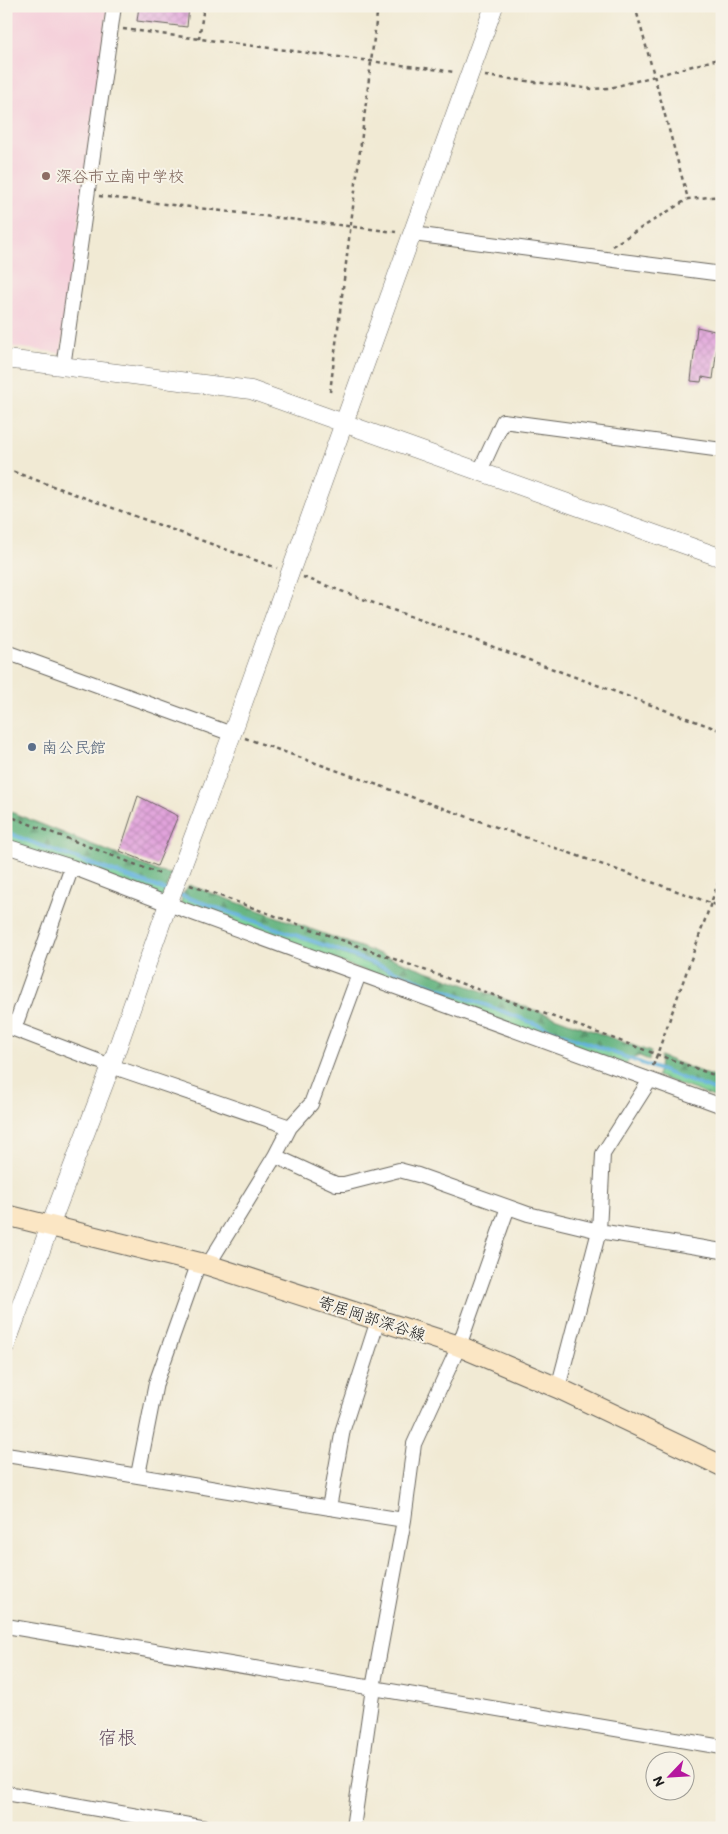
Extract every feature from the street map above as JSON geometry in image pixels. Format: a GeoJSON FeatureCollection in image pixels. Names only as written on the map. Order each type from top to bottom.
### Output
{"type":"FeatureCollection","features":[{"type":"Feature","properties":{"kind":"main road","name":"寄居岡部深谷線"},"geometry":{"type":"LineString","coordinates":[[6,1215],[204,1264],[458,1346],[558,1388],[722,1466]]}},
{"type":"Feature","properties":{"kind":"street"},"geometry":{"type":"LineString","coordinates":[[63,366],[114,6]]}},
{"type":"Feature","properties":{"kind":"street"},"geometry":{"type":"LineString","coordinates":[[6,1345],[112,1066],[168,904],[232,734],[494,6]]}},
{"type":"Feature","properties":{"kind":"street"},"geometry":{"type":"LineString","coordinates":[[413,234],[722,274]]}},
{"type":"Feature","properties":{"kind":"street"},"geometry":{"type":"LineString","coordinates":[[6,358],[251,390],[722,558]]}},
{"type":"Feature","properties":{"kind":"street"},"geometry":{"type":"LineString","coordinates":[[480,471],[503,421],[722,450]]}},
{"type":"Feature","properties":{"kind":"street"},"geometry":{"type":"LineString","coordinates":[[6,652],[232,734]]}},
{"type":"Feature","properties":{"kind":"street"},"geometry":{"type":"LineString","coordinates":[[6,846],[72,867],[359,974],[650,1076],[722,1106]]}},
{"type":"Feature","properties":{"kind":"street"},"geometry":{"type":"LineString","coordinates":[[72,867],[10,1028],[112,1066],[290,1127]]}},
{"type":"Feature","properties":{"kind":"street"},"geometry":{"type":"LineString","coordinates":[[138,1475],[156,1382],[204,1264],[275,1156],[290,1127],[311,1104],[359,974]]}},
{"type":"Feature","properties":{"kind":"street"},"geometry":{"type":"LineString","coordinates":[[558,1388],[599,1231],[603,1154],[650,1076]]}},
{"type":"Feature","properties":{"kind":"street"},"geometry":{"type":"LineString","coordinates":[[275,1156],[336,1184],[344,1184],[399,1170],[528,1214],[599,1231],[722,1251]]}},
{"type":"Feature","properties":{"kind":"street"},"geometry":{"type":"LineString","coordinates":[[353,1828],[373,1688],[404,1520],[414,1444],[458,1346],[508,1207]]}},
{"type":"Feature","properties":{"kind":"street"},"geometry":{"type":"LineString","coordinates":[[328,1508],[343,1429],[378,1320]]}},
{"type":"Feature","properties":{"kind":"street"},"geometry":{"type":"LineString","coordinates":[[6,1455],[138,1475],[404,1520]]}},
{"type":"Feature","properties":{"kind":"street"},"geometry":{"type":"LineString","coordinates":[[6,1626],[722,1747]]}},
{"type":"Feature","properties":{"kind":"street"},"geometry":{"type":"LineString","coordinates":[[6,1793],[206,1828]]}},
{"type":"Feature","properties":{"kind":"path"},"geometry":{"type":"LineString","coordinates":[[199,39],[204,6]]}},
{"type":"Feature","properties":{"kind":"path"},"geometry":{"type":"LineString","coordinates":[[330,392],[378,6]]}},
{"type":"Feature","properties":{"kind":"path"},"geometry":{"type":"LineString","coordinates":[[634,6],[688,199]]}},
{"type":"Feature","properties":{"kind":"path"},"geometry":{"type":"LineString","coordinates":[[111,27],[593,89],[610,88],[722,58]]}},
{"type":"Feature","properties":{"kind":"path"},"geometry":{"type":"LineString","coordinates":[[87,195],[413,234]]}},
{"type":"Feature","properties":{"kind":"path"},"geometry":{"type":"LineString","coordinates":[[593,258],[688,199],[722,196]]}},
{"type":"Feature","properties":{"kind":"path"},"geometry":{"type":"LineString","coordinates":[[6,469],[722,731]]}},
{"type":"Feature","properties":{"kind":"path"},"geometry":{"type":"LineString","coordinates":[[232,734],[722,907]]}},
{"type":"Feature","properties":{"kind":"path"},"geometry":{"type":"LineString","coordinates":[[6,815],[177,880],[657,1056],[722,1078]]}},
{"type":"Feature","properties":{"kind":"path"},"geometry":{"type":"LineString","coordinates":[[650,1076],[722,872]]}},
{"type":"Feature","properties":{"kind":"shaded area","name":"深谷市立南中学校"},"geometry":{"type":"Polygon","coordinates":[[[6,6],[108,6],[61,353],[6,346],[6,6]]]}},
{"type":"Feature","properties":{"kind":"green space"},"geometry":{"type":"Polygon","coordinates":[[[6,810],[160,872],[172,874],[165,890],[6,832],[6,810]]]}},
{"type":"Feature","properties":{"kind":"green space"},"geometry":{"type":"Polygon","coordinates":[[[6,832],[165,890],[162,898],[6,841],[6,832]]]}},
{"type":"Feature","properties":{"kind":"green space"},"geometry":{"type":"Polygon","coordinates":[[[189,885],[651,1052],[649,1060],[639,1056],[630,1060],[329,947],[182,895],[189,885]]]}},
{"type":"Feature","properties":{"kind":"green space"},"geometry":{"type":"Polygon","coordinates":[[[182,895],[630,1060],[623,1066],[181,903],[182,895]]]}},
{"type":"Feature","properties":{"kind":"green space"},"geometry":{"type":"Polygon","coordinates":[[[660,1056],[722,1080],[722,1093],[659,1069],[660,1056]]]}},
{"type":"Feature","properties":{"kind":"green space"},"geometry":{"type":"Polygon","coordinates":[[[659,1069],[722,1093],[722,1100],[657,1076],[659,1069]]]}},
{"type":"Feature","properties":{"kind":"building"},"geometry":{"type":"Polygon","coordinates":[[[139,6],[189,6],[187,27],[137,21],[139,6]]]}},
{"type":"Feature","properties":{"kind":"building"},"geometry":{"type":"Polygon","coordinates":[[[697,327],[719,332],[713,379],[702,377],[701,382],[691,381],[697,327]]]}},
{"type":"Feature","properties":{"kind":"building"},"geometry":{"type":"Polygon","coordinates":[[[138,796],[178,816],[157,866],[120,851],[138,796]]]}},
{"type":"Feature","properties":{"kind":"waterway"},"geometry":{"type":"LineString","coordinates":[[6,832],[168,891]]}},
{"type":"Feature","properties":{"kind":"waterway"},"geometry":{"type":"LineString","coordinates":[[177,894],[329,947],[722,1093]]}},
{"type":"Feature","properties":{"kind":"place","name":"深谷市立南中学校"},"geometry":{"type":"Point","coordinates":[46,176]}},
{"type":"Feature","properties":{"kind":"place","name":"南公民館"},"geometry":{"type":"Point","coordinates":[32,747]}},
{"type":"Feature","properties":{"kind":"district","name":"宿根"},"geometry":{"type":"Point","coordinates":[117,1737]}}]}
